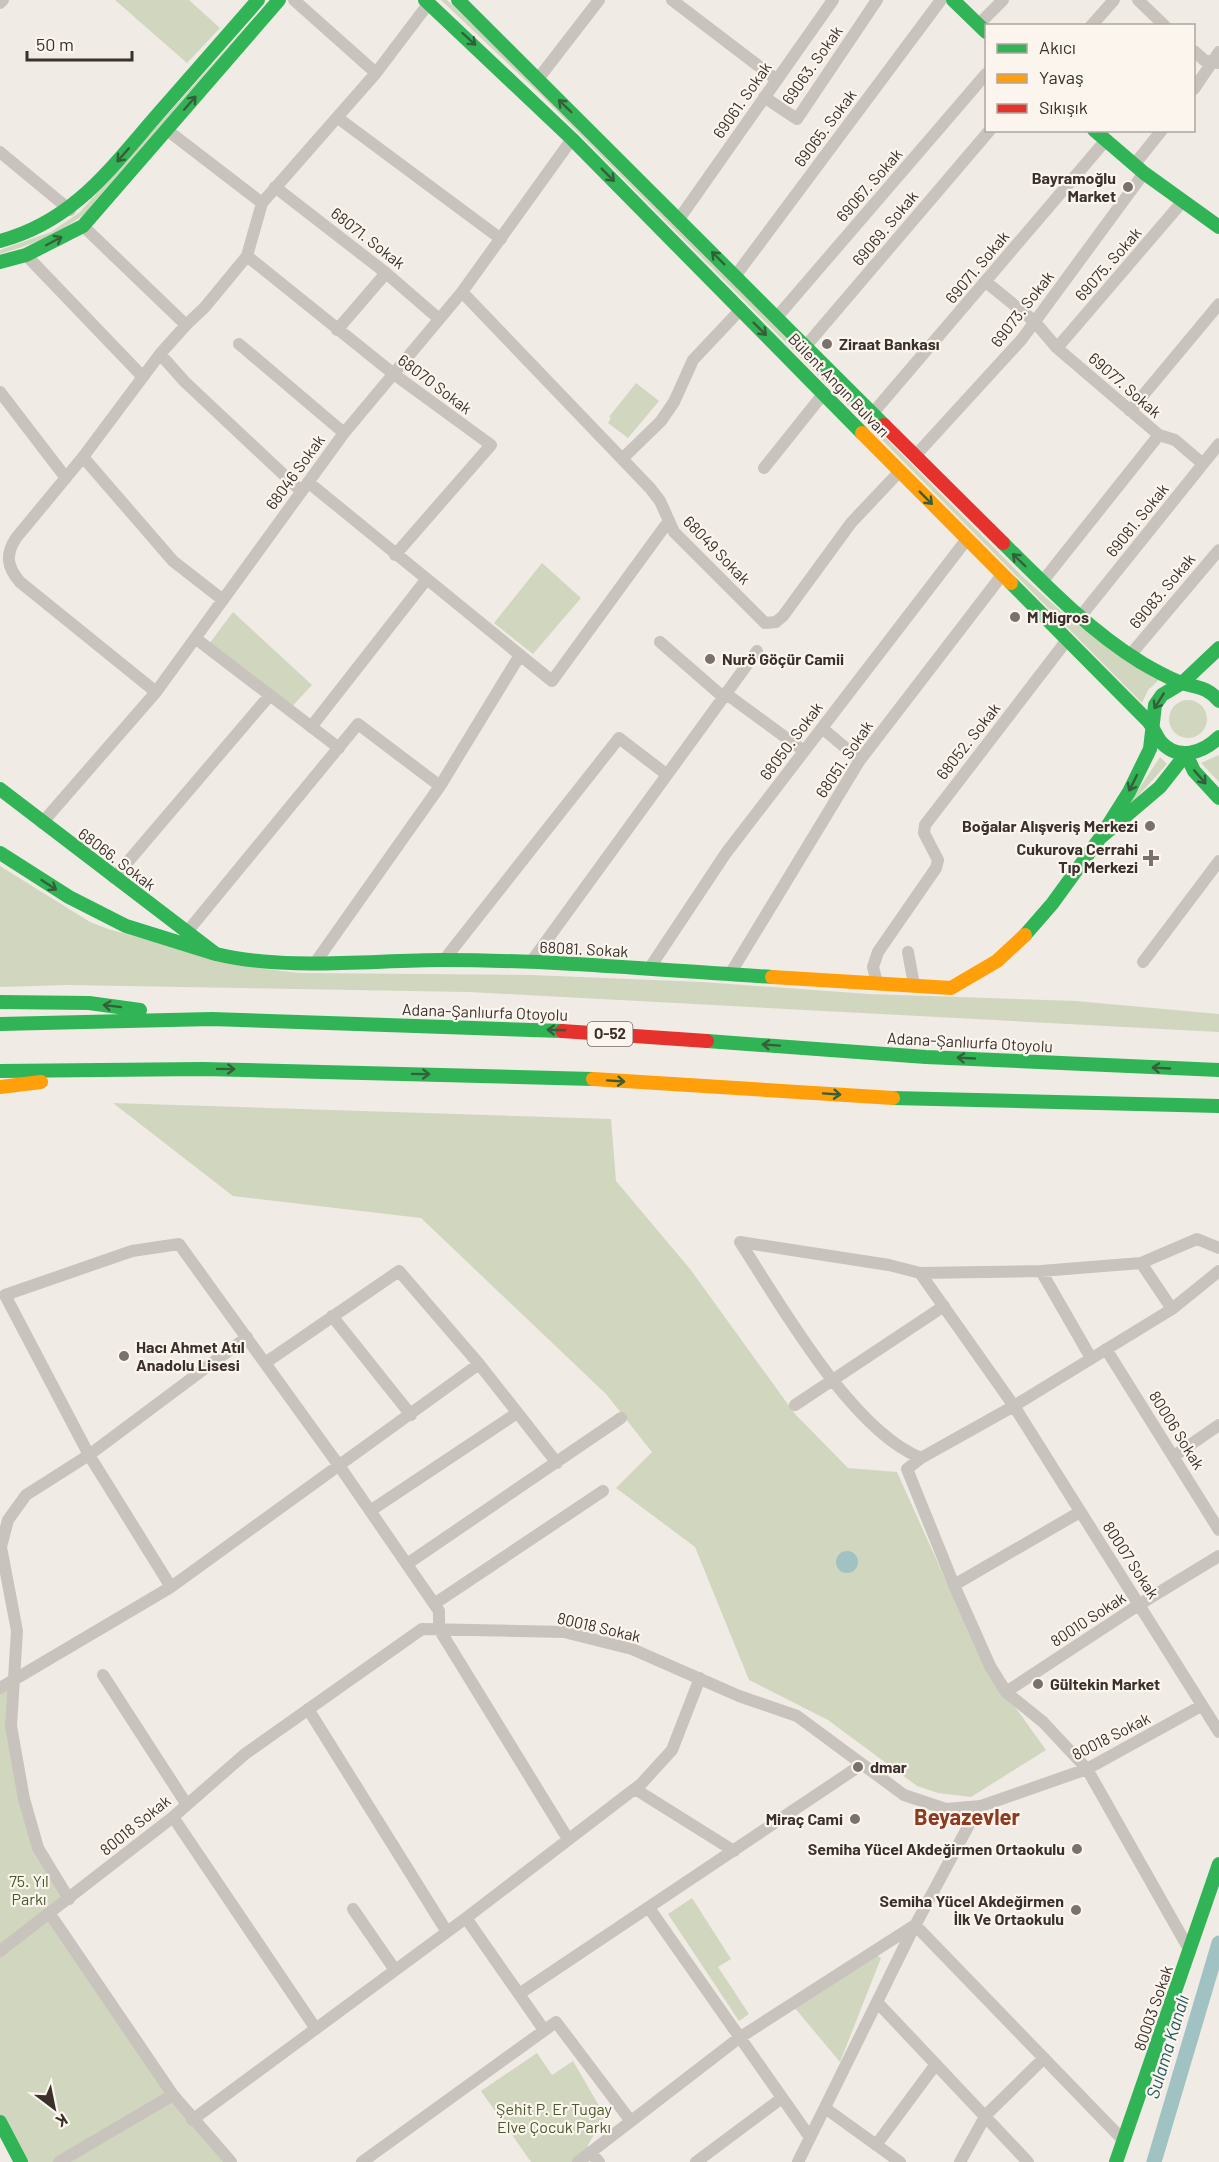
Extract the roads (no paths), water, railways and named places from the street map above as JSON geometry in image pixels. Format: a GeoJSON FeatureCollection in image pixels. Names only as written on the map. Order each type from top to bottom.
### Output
{"type":"FeatureCollection","features":[{"type":"Feature","properties":{"kind":"main road"},"geometry":{"type":"LineString","coordinates":[[0,241],[40,230],[70,210],[97,184],[258,0]]}},
{"type":"Feature","properties":{"kind":"main road"},"geometry":{"type":"LineString","coordinates":[[0,262],[26,255],[83,226],[279,0]]}},
{"type":"Feature","properties":{"kind":"main road","name":"Bülent Angın Bulvarı"},"geometry":{"type":"LineString","coordinates":[[458,0],[1042,582],[1080,617],[1131,654],[1182,684],[1204,687],[1219,701]]}},
{"type":"Feature","properties":{"kind":"main road"},"geometry":{"type":"LineString","coordinates":[[953,0],[982,28]]}},
{"type":"Feature","properties":{"kind":"main road","name":"Bülent Angın Bulvarı"},"geometry":{"type":"LineString","coordinates":[[427,2],[572,139],[741,309],[1154,729],[1167,748],[1186,754]]}},
{"type":"Feature","properties":{"kind":"main road"},"geometry":{"type":"LineString","coordinates":[[1096,132],[1139,169],[1219,227]]}},
{"type":"Feature","properties":{"kind":"main road"},"geometry":{"type":"LineString","coordinates":[[1100,838],[1129,792],[1150,749],[1155,705],[1162,694],[1182,684],[1219,648]]}},
{"type":"Feature","properties":{"kind":"main road"},"geometry":{"type":"LineString","coordinates":[[1100,838],[1160,788],[1186,754],[1202,752],[1219,737]]}},
{"type":"Feature","properties":{"kind":"main road"},"geometry":{"type":"LineString","coordinates":[[1186,754],[1194,771],[1219,798]]}},
{"type":"Feature","properties":{"kind":"main road","name":"68066. Sokak"},"geometry":{"type":"LineString","coordinates":[[0,789],[216,954]]}},
{"type":"Feature","properties":{"kind":"main road","name":"68081. Sokak"},"geometry":{"type":"LineString","coordinates":[[0,853],[69,897],[126,926],[216,954],[253,960],[315,963],[444,960],[531,963],[951,988],[984,973],[1009,954],[1040,920],[1100,838]]}},
{"type":"Feature","properties":{"kind":"main road"},"geometry":{"type":"LineString","coordinates":[[0,1002],[89,1003],[212,1019]]}},
{"type":"Feature","properties":{"kind":"main road","name":"Adana-Şanlıurfa Otoyolu"},"geometry":{"type":"LineString","coordinates":[[0,1024],[212,1019],[567,1031],[926,1057],[1219,1070]]}},
{"type":"Feature","properties":{"kind":"main road"},"geometry":{"type":"LineString","coordinates":[[0,1071],[203,1069],[544,1076],[922,1100],[1219,1106]]}},
{"type":"Feature","properties":{"kind":"main road"},"geometry":{"type":"LineString","coordinates":[[0,1087],[86,1077],[203,1069]]}},
{"type":"Feature","properties":{"kind":"main road","name":"80003 Sokak"},"geometry":{"type":"LineString","coordinates":[[1116,2162],[1219,1864]]}},
{"type":"Feature","properties":{"kind":"main road"},"geometry":{"type":"LineString","coordinates":[[0,2122],[21,2162]]}},
{"type":"Feature","properties":{"kind":"street"},"geometry":{"type":"LineString","coordinates":[[294,0],[376,73]]}},
{"type":"Feature","properties":{"kind":"street"},"geometry":{"type":"LineString","coordinates":[[538,79],[599,0]]}},
{"type":"Feature","properties":{"kind":"street"},"geometry":{"type":"LineString","coordinates":[[672,0],[777,80]]}},
{"type":"Feature","properties":{"kind":"street","name":"69061. Sokak"},"geometry":{"type":"LineString","coordinates":[[679,219],[833,0]]}},
{"type":"Feature","properties":{"kind":"street","name":"69063. Sokak"},"geometry":{"type":"LineString","coordinates":[[765,97],[797,119],[877,0]]}},
{"type":"Feature","properties":{"kind":"street","name":"69065. Sokak"},"geometry":{"type":"LineString","coordinates":[[736,275],[941,0]]}},
{"type":"Feature","properties":{"kind":"street"},"geometry":{"type":"LineString","coordinates":[[982,28],[1003,0]]}},
{"type":"Feature","properties":{"kind":"street"},"geometry":{"type":"LineString","coordinates":[[1093,24],[1114,0]]}},
{"type":"Feature","properties":{"kind":"street"},"geometry":{"type":"LineString","coordinates":[[1138,0],[1164,24]]}},
{"type":"Feature","properties":{"kind":"street"},"geometry":{"type":"LineString","coordinates":[[156,692],[12,572],[8,561],[10,548],[83,457],[160,354],[247,256],[262,203],[376,73],[427,2]]}},
{"type":"Feature","properties":{"kind":"street"},"geometry":{"type":"LineString","coordinates":[[1195,52],[1204,60],[1217,59]]}},
{"type":"Feature","properties":{"kind":"street"},"geometry":{"type":"LineString","coordinates":[[1195,88],[1217,59]]}},
{"type":"Feature","properties":{"kind":"street","name":"69067. Sokak"},"geometry":{"type":"LineString","coordinates":[[777,317],[985,76]]}},
{"type":"Feature","properties":{"kind":"street"},"geometry":{"type":"LineString","coordinates":[[338,118],[501,239]]}},
{"type":"Feature","properties":{"kind":"street"},"geometry":{"type":"LineString","coordinates":[[167,130],[262,203]]}},
{"type":"Feature","properties":{"kind":"street","name":"69069. Sokak"},"geometry":{"type":"LineString","coordinates":[[805,347],[988,132]]}},
{"type":"Feature","properties":{"kind":"street","name":"69073. Sokak"},"geometry":{"type":"LineString","coordinates":[[915,456],[1022,339],[1139,169],[1161,132]]}},
{"type":"Feature","properties":{"kind":"street","name":"68046 Sokak"},"geometry":{"type":"LineString","coordinates":[[42,823],[156,692],[344,433],[395,375],[438,318],[462,292],[572,139]]}},
{"type":"Feature","properties":{"kind":"street","name":"69071. Sokak"},"geometry":{"type":"LineString","coordinates":[[872,414],[1106,140]]}},
{"type":"Feature","properties":{"kind":"street"},"geometry":{"type":"LineString","coordinates":[[0,152],[70,210]]}},
{"type":"Feature","properties":{"kind":"street","name":"68071. Sokak"},"geometry":{"type":"LineString","coordinates":[[275,187],[386,273],[438,318]]}},
{"type":"Feature","properties":{"kind":"street","name":"69075. Sokak"},"geometry":{"type":"LineString","coordinates":[[1057,348],[1183,201]]}},
{"type":"Feature","properties":{"kind":"street"},"geometry":{"type":"LineString","coordinates":[[83,226],[186,326]]}},
{"type":"Feature","properties":{"kind":"street"},"geometry":{"type":"LineString","coordinates":[[26,255],[143,377]]}},
{"type":"Feature","properties":{"kind":"street","name":"68070 Sokak"},"geometry":{"type":"LineString","coordinates":[[247,256],[337,330],[490,446],[395,555]]}},
{"type":"Feature","properties":{"kind":"street"},"geometry":{"type":"LineString","coordinates":[[337,330],[386,273]]}},
{"type":"Feature","properties":{"kind":"street","name":"69077. Sokak"},"geometry":{"type":"LineString","coordinates":[[986,282],[1034,321],[1057,348],[1159,435],[1042,582]]}},
{"type":"Feature","properties":{"kind":"street","name":"68049 Sokak"},"geometry":{"type":"LineString","coordinates":[[462,292],[622,459],[660,501],[674,531],[765,623],[771,624],[783,616],[851,523],[900,471]]}},
{"type":"Feature","properties":{"kind":"street"},"geometry":{"type":"LineString","coordinates":[[1130,411],[1219,304]]}},
{"type":"Feature","properties":{"kind":"street"},"geometry":{"type":"LineString","coordinates":[[622,459],[661,421],[674,402],[693,360],[741,309]]}},
{"type":"Feature","properties":{"kind":"street"},"geometry":{"type":"LineString","coordinates":[[239,344],[344,433]]}},
{"type":"Feature","properties":{"kind":"street"},"geometry":{"type":"LineString","coordinates":[[160,354],[185,382],[305,487],[395,555],[552,681],[668,522]]}},
{"type":"Feature","properties":{"kind":"street"},"geometry":{"type":"LineString","coordinates":[[0,392],[66,478]]}},
{"type":"Feature","properties":{"kind":"street"},"geometry":{"type":"LineString","coordinates":[[764,468],[824,393]]}},
{"type":"Feature","properties":{"kind":"street"},"geometry":{"type":"LineString","coordinates":[[1159,435],[1175,440],[1203,464]]}},
{"type":"Feature","properties":{"kind":"street","name":"69081. Sokak"},"geometry":{"type":"LineString","coordinates":[[1080,617],[1219,444]]}},
{"type":"Feature","properties":{"kind":"street"},"geometry":{"type":"LineString","coordinates":[[83,457],[173,561],[223,600]]}},
{"type":"Feature","properties":{"kind":"street","name":"68050. Sokak"},"geometry":{"type":"LineString","coordinates":[[649,969],[726,853],[967,539]]}},
{"type":"Feature","properties":{"kind":"street","name":"69083. Sokak"},"geometry":{"type":"LineString","coordinates":[[1131,654],[1219,550]]}},
{"type":"Feature","properties":{"kind":"street","name":"68051. Sokak"},"geometry":{"type":"LineString","coordinates":[[730,974],[860,760],[1002,574]]}},
{"type":"Feature","properties":{"kind":"street"},"geometry":{"type":"LineString","coordinates":[[311,727],[426,580]]}},
{"type":"Feature","properties":{"kind":"street"},"geometry":{"type":"LineString","coordinates":[[195,638],[339,748]]}},
{"type":"Feature","properties":{"kind":"street","name":"68052. Sokak"},"geometry":{"type":"LineString","coordinates":[[877,983],[873,967],[878,952],[936,868],[938,860],[924,833],[925,825],[1067,640]]}},
{"type":"Feature","properties":{"kind":"street"},"geometry":{"type":"LineString","coordinates":[[660,642],[724,695],[804,751]]}},
{"type":"Feature","properties":{"kind":"street"},"geometry":{"type":"LineString","coordinates":[[531,963],[757,651]]}},
{"type":"Feature","properties":{"kind":"street"},"geometry":{"type":"LineString","coordinates":[[315,963],[440,786],[520,656]]}},
{"type":"Feature","properties":{"kind":"street"},"geometry":{"type":"LineString","coordinates":[[114,878],[270,695]]}},
{"type":"Feature","properties":{"kind":"street"},"geometry":{"type":"LineString","coordinates":[[187,932],[358,724],[440,786]]}},
{"type":"Feature","properties":{"kind":"street"},"geometry":{"type":"LineString","coordinates":[[822,728],[860,760]]}},
{"type":"Feature","properties":{"kind":"street"},"geometry":{"type":"LineString","coordinates":[[444,960],[619,738],[666,774]]}},
{"type":"Feature","properties":{"kind":"street"},"geometry":{"type":"LineString","coordinates":[[1143,962],[1219,861]]}},
{"type":"Feature","properties":{"kind":"street"},"geometry":{"type":"LineString","coordinates":[[908,952],[914,985]]}},
{"type":"Feature","properties":{"kind":"street"},"geometry":{"type":"LineString","coordinates":[[921,1458],[903,1451],[832,1381],[740,1242],[889,1265],[920,1273],[1041,1270],[1141,1263],[1197,1239],[1219,1248]]}},
{"type":"Feature","properties":{"kind":"street"},"geometry":{"type":"LineString","coordinates":[[171,1587],[89,1455],[5,1295],[132,1251],[179,1244],[340,1467],[439,1611],[439,1629],[568,1839]]}},
{"type":"Feature","properties":{"kind":"street"},"geometry":{"type":"LineString","coordinates":[[1141,1263],[1172,1309]]}},
{"type":"Feature","properties":{"kind":"street"},"geometry":{"type":"LineString","coordinates":[[1041,1270],[1091,1358]]}},
{"type":"Feature","properties":{"kind":"street"},"geometry":{"type":"LineString","coordinates":[[265,1363],[399,1271],[479,1364],[557,1463]]}},
{"type":"Feature","properties":{"kind":"street"},"geometry":{"type":"LineString","coordinates":[[1190,1951],[1087,1769],[1043,1722],[1006,1692],[990,1666],[907,1469],[921,1458],[1014,1406],[1172,1309],[1219,1271]]}},
{"type":"Feature","properties":{"kind":"street","name":"80007 Sokak"},"geometry":{"type":"LineString","coordinates":[[920,1273],[1014,1406],[1219,1732]]}},
{"type":"Feature","properties":{"kind":"street"},"geometry":{"type":"LineString","coordinates":[[795,1405],[944,1306]]}},
{"type":"Feature","properties":{"kind":"street"},"geometry":{"type":"LineString","coordinates":[[332,1316],[411,1415]]}},
{"type":"Feature","properties":{"kind":"street"},"geometry":{"type":"LineString","coordinates":[[69,1899],[38,1848],[24,1799],[12,1726],[17,1631],[1,1547],[8,1520],[26,1495],[89,1455],[247,1337]]}},
{"type":"Feature","properties":{"kind":"street","name":"80006 Sokak"},"geometry":{"type":"LineString","coordinates":[[1106,1348],[1219,1530]]}},
{"type":"Feature","properties":{"kind":"street"},"geometry":{"type":"LineString","coordinates":[[0,1688],[171,1587],[340,1467],[479,1364]]}},
{"type":"Feature","properties":{"kind":"street"},"geometry":{"type":"LineString","coordinates":[[370,1511],[517,1413]]}},
{"type":"Feature","properties":{"kind":"street"},"geometry":{"type":"LineString","coordinates":[[407,1564],[621,1418]]}},
{"type":"Feature","properties":{"kind":"street"},"geometry":{"type":"LineString","coordinates":[[1174,1456],[1219,1425]]}},
{"type":"Feature","properties":{"kind":"street"},"geometry":{"type":"LineString","coordinates":[[434,1604],[603,1491]]}},
{"type":"Feature","properties":{"kind":"street"},"geometry":{"type":"LineString","coordinates":[[954,1585],[1080,1512]]}},
{"type":"Feature","properties":{"kind":"street","name":"80010 Sokak"},"geometry":{"type":"LineString","coordinates":[[1006,1692],[1140,1604],[1219,1556]]}},
{"type":"Feature","properties":{"kind":"street","name":"80018 Sokak"},"geometry":{"type":"LineString","coordinates":[[0,1950],[50,1914],[173,1817],[245,1754],[422,1629],[564,1632],[632,1649],[797,1716],[861,1766],[904,1795],[946,1809],[979,1806],[1087,1769],[1201,1706]]}},
{"type":"Feature","properties":{"kind":"street"},"geometry":{"type":"LineString","coordinates":[[102,1675],[187,1805]]}},
{"type":"Feature","properties":{"kind":"street"},"geometry":{"type":"LineString","coordinates":[[192,2120],[466,1918],[635,1789],[672,1750],[700,1678]]}},
{"type":"Feature","properties":{"kind":"street"},"geometry":{"type":"LineString","coordinates":[[308,1709],[447,1932]]}},
{"type":"Feature","properties":{"kind":"street"},"geometry":{"type":"LineString","coordinates":[[519,1994],[861,1766]]}},
{"type":"Feature","properties":{"kind":"street"},"geometry":{"type":"LineString","coordinates":[[635,1789],[734,1851]]}},
{"type":"Feature","properties":{"kind":"street"},"geometry":{"type":"LineString","coordinates":[[798,2162],[915,1925],[979,1806]]}},
{"type":"Feature","properties":{"kind":"street"},"geometry":{"type":"LineString","coordinates":[[173,1817],[316,2029]]}},
{"type":"Feature","properties":{"kind":"street"},"geometry":{"type":"LineString","coordinates":[[650,1908],[809,2136]]}},
{"type":"Feature","properties":{"kind":"street"},"geometry":{"type":"LineString","coordinates":[[353,1909],[395,1970]]}},
{"type":"Feature","properties":{"kind":"street"},"geometry":{"type":"LineString","coordinates":[[50,1914],[173,2095],[192,2120],[231,2162]]}},
{"type":"Feature","properties":{"kind":"street"},"geometry":{"type":"LineString","coordinates":[[466,1918],[543,2030]]}},
{"type":"Feature","properties":{"kind":"street"},"geometry":{"type":"LineString","coordinates":[[578,2162],[739,2038],[915,1925]]}},
{"type":"Feature","properties":{"kind":"street"},"geometry":{"type":"LineString","coordinates":[[915,1925],[1124,2141]]}},
{"type":"Feature","properties":{"kind":"street"},"geometry":{"type":"LineString","coordinates":[[877,2002],[1028,2162]]}},
{"type":"Feature","properties":{"kind":"street"},"geometry":{"type":"LineString","coordinates":[[362,2162],[556,2022],[630,2120]]}},
{"type":"Feature","properties":{"kind":"street"},"geometry":{"type":"LineString","coordinates":[[960,2162],[986,2115],[1044,2058]]}},
{"type":"Feature","properties":{"kind":"street"},"geometry":{"type":"LineString","coordinates":[[876,2145],[936,2064]]}},
{"type":"Feature","properties":{"kind":"street"},"geometry":{"type":"LineString","coordinates":[[59,2162],[173,2095]]}},
{"type":"Feature","properties":{"kind":"street"},"geometry":{"type":"LineString","coordinates":[[696,2162],[782,2098]]}},
{"type":"Feature","properties":{"kind":"street"},"geometry":{"type":"LineString","coordinates":[[825,2108],[900,2162]]}},
{"type":"Feature","properties":{"kind":"street"},"geometry":{"type":"LineString","coordinates":[[590,2152],[599,2162]]}},
{"type":"Feature","properties":{"kind":"water"},"geometry":{"type":"Polygon","coordinates":[[[847,1551],[855,1554],[858,1562],[855,1570],[847,1573],[839,1570],[836,1562],[839,1554],[847,1551]]]}},
{"type":"Feature","properties":{"kind":"waterway","name":"Sulama Kanalı"},"geometry":{"type":"LineString","coordinates":[[1154,2162],[1219,1943]]}},
{"type":"Feature","properties":{"kind":"place","name":"Bayramoğlu Market"},"geometry":{"type":"Point","coordinates":[1128,187]}},
{"type":"Feature","properties":{"kind":"place","name":"Ziraat Bankası"},"geometry":{"type":"Point","coordinates":[827,344]}},
{"type":"Feature","properties":{"kind":"place","name":"M Migros"},"geometry":{"type":"Point","coordinates":[1015,617]}},
{"type":"Feature","properties":{"kind":"place","name":"Nurö Göçür Camii"},"geometry":{"type":"Point","coordinates":[710,659]}},
{"type":"Feature","properties":{"kind":"place","name":"Boğalar Alışveriş Merkezi"},"geometry":{"type":"Point","coordinates":[1150,826]}},
{"type":"Feature","properties":{"kind":"place","name":"Cukurova Cerrahi Tıp Merkezi"},"geometry":{"type":"Point","coordinates":[1151,858]}},
{"type":"Feature","properties":{"kind":"place","name":"Hacı Ahmet Atıl Anadolu Lisesi"},"geometry":{"type":"Point","coordinates":[124,1356]}},
{"type":"Feature","properties":{"kind":"place","name":"Gültekin Market"},"geometry":{"type":"Point","coordinates":[1038,1684]}},
{"type":"Feature","properties":{"kind":"place","name":"dmar"},"geometry":{"type":"Point","coordinates":[858,1767]}},
{"type":"Feature","properties":{"kind":"place","name":"Miraç Cami"},"geometry":{"type":"Point","coordinates":[855,1819]}},
{"type":"Feature","properties":{"kind":"place","name":"Semiha Yücel Akdeğirmen Ortaokulu"},"geometry":{"type":"Point","coordinates":[1077,1849]}},
{"type":"Feature","properties":{"kind":"place","name":"Semiha Yücel Akdeğirmen İlk Ve Ortaokulu"},"geometry":{"type":"Point","coordinates":[1076,1910]}},
{"type":"Feature","properties":{"kind":"district","name":"Beyazevler"},"geometry":{"type":"Point","coordinates":[967,1817]}},
{"type":"Feature","properties":{"kind":"park label","name":"75. Yıl Parkı"},"geometry":{"type":"Point","coordinates":[29,1890]}},
{"type":"Feature","properties":{"kind":"park label","name":"Şehit P. Er Tugay Elve Çocuk Parkı"},"geometry":{"type":"Point","coordinates":[554,2118]}}]}
